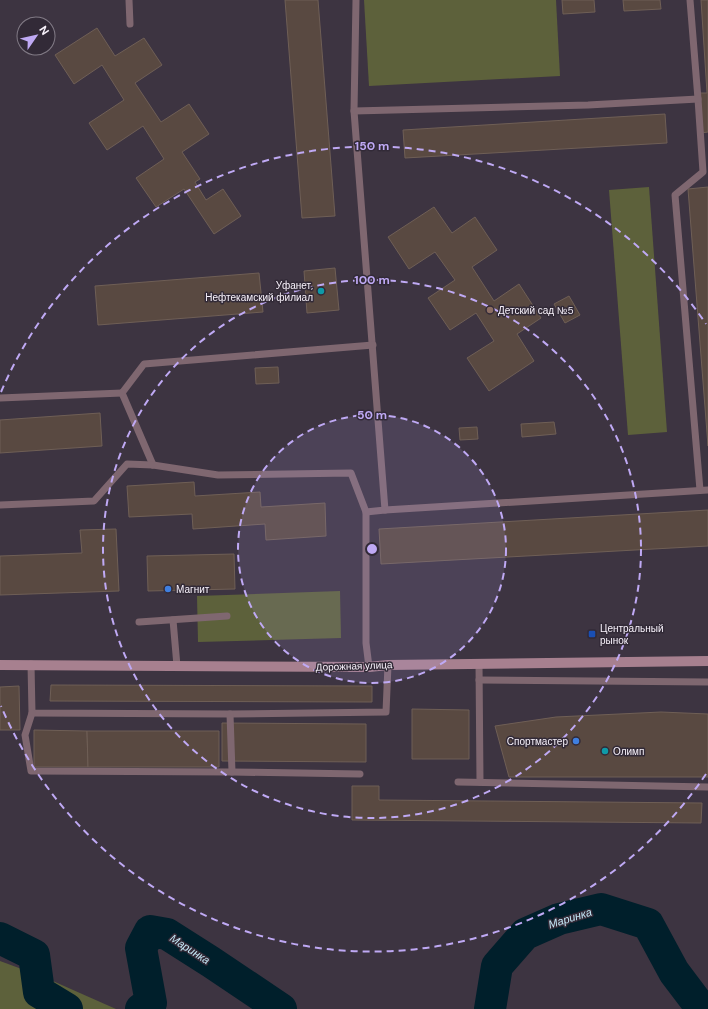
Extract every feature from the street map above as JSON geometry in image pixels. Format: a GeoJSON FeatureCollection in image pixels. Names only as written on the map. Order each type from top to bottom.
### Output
{"type":"FeatureCollection","features":[{"type":"Feature","properties":{"kind":"main road","name":"Дорожная улица"},"geometry":{"type":"LineString","coordinates":[[0,665],[31,664],[369,668],[388,665],[479,663],[708,661]]}},
{"type":"Feature","properties":{"kind":"lane"},"geometry":{"type":"LineString","coordinates":[[129,0],[130,24]]}},
{"type":"Feature","properties":{"kind":"lane"},"geometry":{"type":"LineString","coordinates":[[356,0],[354,111],[386,510]]}},
{"type":"Feature","properties":{"kind":"lane"},"geometry":{"type":"LineString","coordinates":[[690,0],[698,99],[706,172],[675,195],[700,490]]}},
{"type":"Feature","properties":{"kind":"lane"},"geometry":{"type":"LineString","coordinates":[[354,111],[580,105],[698,99]]}},
{"type":"Feature","properties":{"kind":"lane"},"geometry":{"type":"LineString","coordinates":[[122,393],[144,364],[372,345]]}},
{"type":"Feature","properties":{"kind":"lane"},"geometry":{"type":"LineString","coordinates":[[0,398],[122,393]]}},
{"type":"Feature","properties":{"kind":"lane"},"geometry":{"type":"LineString","coordinates":[[122,393],[154,465]]}},
{"type":"Feature","properties":{"kind":"lane"},"geometry":{"type":"LineString","coordinates":[[0,505],[94,501],[127,464],[154,465],[218,475],[351,473],[366,512],[366,643],[369,668]]}},
{"type":"Feature","properties":{"kind":"lane"},"geometry":{"type":"LineString","coordinates":[[366,512],[708,490]]}},
{"type":"Feature","properties":{"kind":"lane"},"geometry":{"type":"LineString","coordinates":[[139,622],[227,616]]}},
{"type":"Feature","properties":{"kind":"lane"},"geometry":{"type":"LineString","coordinates":[[173,620],[177,666]]}},
{"type":"Feature","properties":{"kind":"lane"},"geometry":{"type":"LineString","coordinates":[[479,663],[480,782]]}},
{"type":"Feature","properties":{"kind":"lane"},"geometry":{"type":"LineString","coordinates":[[31,664],[32,713],[25,735],[31,771],[360,774]]}},
{"type":"Feature","properties":{"kind":"lane"},"geometry":{"type":"LineString","coordinates":[[32,713],[230,714],[386,712],[388,665]]}},
{"type":"Feature","properties":{"kind":"lane"},"geometry":{"type":"LineString","coordinates":[[479,680],[708,682]]}},
{"type":"Feature","properties":{"kind":"lane"},"geometry":{"type":"LineString","coordinates":[[230,714],[232,772]]}},
{"type":"Feature","properties":{"kind":"lane"},"geometry":{"type":"LineString","coordinates":[[458,782],[708,787]]}},
{"type":"Feature","properties":{"kind":"green space"},"geometry":{"type":"Polygon","coordinates":[[[364,0],[556,0],[560,76],[369,86],[364,0]]]}},
{"type":"Feature","properties":{"kind":"green space"},"geometry":{"type":"Polygon","coordinates":[[[649,187],[667,432],[628,435],[609,190],[649,187]]]}},
{"type":"Feature","properties":{"kind":"green space"},"geometry":{"type":"Polygon","coordinates":[[[340,591],[341,638],[198,642],[197,596],[340,591]]]}},
{"type":"Feature","properties":{"kind":"green space"},"geometry":{"type":"Polygon","coordinates":[[[0,961],[46,978],[116,1009],[0,1009],[0,961]]]}},
{"type":"Feature","properties":{"kind":"building"},"geometry":{"type":"Polygon","coordinates":[[[285,0],[318,0],[335,216],[302,218],[285,0]]]}},
{"type":"Feature","properties":{"kind":"building"},"geometry":{"type":"Polygon","coordinates":[[[562,0],[594,0],[595,12],[563,14],[562,0]]]}},
{"type":"Feature","properties":{"kind":"building"},"geometry":{"type":"Polygon","coordinates":[[[623,0],[660,0],[661,9],[624,11],[623,0]]]}},
{"type":"Feature","properties":{"kind":"building"},"geometry":{"type":"Polygon","coordinates":[[[701,0],[708,0],[708,132],[701,133],[698,93],[707,93],[701,0]]]}},
{"type":"Feature","properties":{"kind":"building"},"geometry":{"type":"Polygon","coordinates":[[[97,28],[115,56],[144,38],[162,65],[135,83],[161,122],[189,104],[209,134],[182,152],[200,179],[195,182],[206,200],[223,189],[241,216],[214,234],[184,189],[156,207],[136,178],[164,159],[143,126],[107,150],[89,123],[124,100],[102,65],[74,84],[56,54],[97,28]]]}},
{"type":"Feature","properties":{"kind":"building"},"geometry":{"type":"Polygon","coordinates":[[[665,114],[667,143],[405,158],[403,130],[665,114]]]}},
{"type":"Feature","properties":{"kind":"building"},"geometry":{"type":"Polygon","coordinates":[[[708,187],[708,446],[688,189],[708,187]]]}},
{"type":"Feature","properties":{"kind":"building"},"geometry":{"type":"Polygon","coordinates":[[[434,207],[452,233],[475,217],[497,250],[472,267],[494,301],[519,284],[541,318],[517,334],[534,361],[489,391],[467,358],[494,341],[476,313],[450,330],[428,298],[455,280],[435,252],[409,269],[388,237],[434,207]]]}},
{"type":"Feature","properties":{"kind":"building","name":"Уфанет, Нефтекамский филиал"},"geometry":{"type":"Polygon","coordinates":[[[335,268],[339,310],[307,313],[304,271],[335,268]]]}},
{"type":"Feature","properties":{"kind":"building"},"geometry":{"type":"Polygon","coordinates":[[[259,273],[263,312],[98,325],[95,286],[259,273]]]}},
{"type":"Feature","properties":{"kind":"building"},"geometry":{"type":"Polygon","coordinates":[[[569,296],[580,315],[565,323],[554,304],[569,296]]]}},
{"type":"Feature","properties":{"kind":"building"},"geometry":{"type":"Polygon","coordinates":[[[278,367],[279,383],[256,384],[255,368],[278,367]]]}},
{"type":"Feature","properties":{"kind":"building"},"geometry":{"type":"Polygon","coordinates":[[[100,413],[102,446],[0,453],[0,420],[100,413]]]}},
{"type":"Feature","properties":{"kind":"building"},"geometry":{"type":"Polygon","coordinates":[[[554,422],[556,434],[522,437],[521,424],[554,422]]]}},
{"type":"Feature","properties":{"kind":"building"},"geometry":{"type":"Polygon","coordinates":[[[477,427],[478,439],[460,440],[459,428],[477,427]]]}},
{"type":"Feature","properties":{"kind":"building"},"geometry":{"type":"Polygon","coordinates":[[[194,482],[195,496],[260,492],[261,507],[325,503],[326,536],[266,540],[265,524],[193,529],[192,514],[129,517],[127,486],[194,482]]]}},
{"type":"Feature","properties":{"kind":"building"},"geometry":{"type":"Polygon","coordinates":[[[708,510],[708,546],[381,564],[379,529],[708,510]]]}},
{"type":"Feature","properties":{"kind":"building"},"geometry":{"type":"Polygon","coordinates":[[[116,529],[119,591],[0,595],[0,556],[82,553],[80,530],[116,529]]]}},
{"type":"Feature","properties":{"kind":"building"},"geometry":{"type":"Polygon","coordinates":[[[234,554],[235,589],[148,591],[147,556],[234,554]]]}},
{"type":"Feature","properties":{"kind":"building"},"geometry":{"type":"Polygon","coordinates":[[[51,685],[372,686],[372,702],[50,701],[51,685]]]}},
{"type":"Feature","properties":{"kind":"building"},"geometry":{"type":"Polygon","coordinates":[[[19,686],[20,730],[0,730],[0,687],[19,686]]]}},
{"type":"Feature","properties":{"kind":"building"},"geometry":{"type":"Polygon","coordinates":[[[412,709],[469,710],[469,759],[412,759],[412,709]]]}},
{"type":"Feature","properties":{"kind":"building","name":"Олимп"},"geometry":{"type":"Polygon","coordinates":[[[661,712],[708,714],[708,777],[509,777],[495,726],[556,717],[661,712]]]}},
{"type":"Feature","properties":{"kind":"building"},"geometry":{"type":"Polygon","coordinates":[[[222,723],[366,724],[366,762],[222,761],[222,723]]]}},
{"type":"Feature","properties":{"kind":"building"},"geometry":{"type":"Polygon","coordinates":[[[34,730],[87,731],[88,767],[34,767],[34,730]]]}},
{"type":"Feature","properties":{"kind":"building"},"geometry":{"type":"Polygon","coordinates":[[[87,731],[219,731],[219,767],[88,767],[87,731]]]}},
{"type":"Feature","properties":{"kind":"building"},"geometry":{"type":"Polygon","coordinates":[[[352,786],[379,786],[379,800],[702,803],[701,823],[352,820],[352,786]]]}},
{"type":"Feature","properties":{"kind":"waterway","name":"Маринка"},"geometry":{"type":"LineString","coordinates":[[490,1009],[497,966],[525,934],[559,919],[601,909],[648,924],[674,972],[702,1009]]}},
{"type":"Feature","properties":{"kind":"waterway","name":"Маринка"},"geometry":{"type":"LineString","coordinates":[[141,1009],[151,1003],[141,948],[150,931],[167,934],[281,1009]]}},
{"type":"Feature","properties":{"kind":"waterway","name":"Маринка"},"geometry":{"type":"LineString","coordinates":[[0,938],[34,955],[39,992],[67,1009]]}},
{"type":"Feature","properties":{"kind":"place","name":"Уфанет, Нефтекамский филиал"},"geometry":{"type":"Point","coordinates":[321,291]}},
{"type":"Feature","properties":{"kind":"place","name":"Детский сад №5"},"geometry":{"type":"Point","coordinates":[490,310]}},
{"type":"Feature","properties":{"kind":"place","name":"Магнит"},"geometry":{"type":"Point","coordinates":[168,589]}},
{"type":"Feature","properties":{"kind":"place","name":"Центральный рынок"},"geometry":{"type":"Point","coordinates":[592,634]}},
{"type":"Feature","properties":{"kind":"place","name":"Спортмастер"},"geometry":{"type":"Point","coordinates":[576,741]}},
{"type":"Feature","properties":{"kind":"place","name":"Олимп"},"geometry":{"type":"Point","coordinates":[605,751]}}]}
